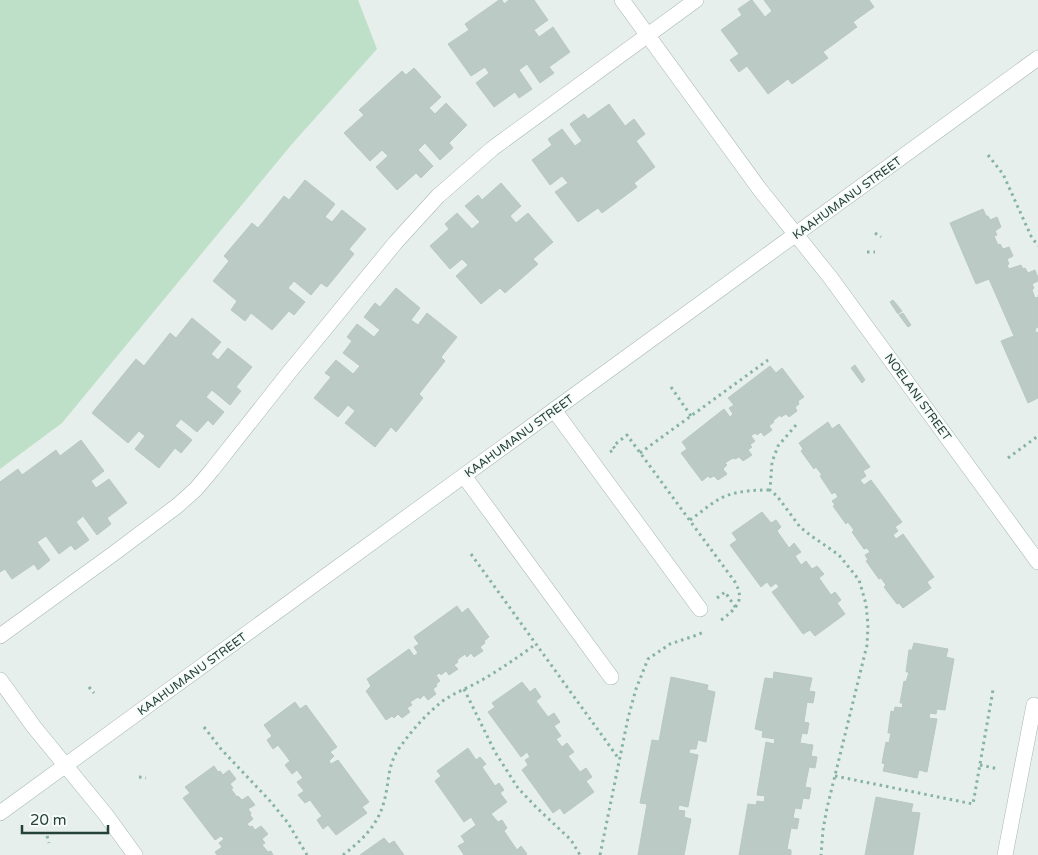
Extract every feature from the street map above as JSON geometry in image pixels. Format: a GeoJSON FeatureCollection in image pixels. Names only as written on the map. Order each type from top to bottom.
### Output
{"type":"FeatureCollection","features":[{"type":"Feature","properties":{"kind":"street","name":"NOELANI STREET"},"geometry":{"type":"LineString","coordinates":[[622,0],[761,191],[830,277],[1038,562]]}},
{"type":"Feature","properties":{"kind":"street"},"geometry":{"type":"LineString","coordinates":[[0,636],[177,506],[196,489],[390,249],[438,196],[493,148],[696,0]]}},
{"type":"Feature","properties":{"kind":"street","name":"KAAHUMANU STREET"},"geometry":{"type":"LineString","coordinates":[[0,813],[1038,58]]}},
{"type":"Feature","properties":{"kind":"street"},"geometry":{"type":"LineString","coordinates":[[554,410],[700,609]]}},
{"type":"Feature","properties":{"kind":"street"},"geometry":{"type":"LineString","coordinates":[[464,476],[611,677]]}},
{"type":"Feature","properties":{"kind":"street"},"geometry":{"type":"LineString","coordinates":[[0,680],[34,727],[106,815],[135,855]]}},
{"type":"Feature","properties":{"kind":"street"},"geometry":{"type":"LineString","coordinates":[[1005,855],[1032,745],[1034,705]]}},
{"type":"Feature","properties":{"kind":"path"},"geometry":{"type":"LineString","coordinates":[[988,155],[1003,174],[1031,236],[1038,246]]}},
{"type":"Feature","properties":{"kind":"path"},"geometry":{"type":"LineString","coordinates":[[875,233],[881,237]]}},
{"type":"Feature","properties":{"kind":"path"},"geometry":{"type":"LineString","coordinates":[[867,252],[875,252]]}},
{"type":"Feature","properties":{"kind":"path"},"geometry":{"type":"LineString","coordinates":[[640,453],[768,360]]}},
{"type":"Feature","properties":{"kind":"path"},"geometry":{"type":"LineString","coordinates":[[671,388],[691,416]]}},
{"type":"Feature","properties":{"kind":"path"},"geometry":{"type":"LineString","coordinates":[[770,490],[772,462],[778,446],[796,425]]}},
{"type":"Feature","properties":{"kind":"path"},"geometry":{"type":"LineString","coordinates":[[613,446],[627,435],[735,582],[740,591],[740,599],[736,608],[716,624]]}},
{"type":"Feature","properties":{"kind":"path"},"geometry":{"type":"LineString","coordinates":[[1008,458],[1038,436]]}},
{"type":"Feature","properties":{"kind":"path"},"geometry":{"type":"LineString","coordinates":[[690,520],[720,499],[734,493],[770,490],[777,496],[800,527],[810,536],[840,555],[859,580],[866,604],[868,645],[834,776],[823,830],[821,855]]}},
{"type":"Feature","properties":{"kind":"path"},"geometry":{"type":"LineString","coordinates":[[471,554],[619,759]]}},
{"type":"Feature","properties":{"kind":"path"},"geometry":{"type":"LineString","coordinates":[[725,592],[736,608]]}},
{"type":"Feature","properties":{"kind":"path"},"geometry":{"type":"LineString","coordinates":[[600,855],[628,718],[636,689],[648,659],[670,644],[709,629]]}},
{"type":"Feature","properties":{"kind":"path"},"geometry":{"type":"LineString","coordinates":[[343,855],[366,835],[376,822],[384,804],[387,780],[393,758],[415,726],[446,698],[514,660],[536,644]]}},
{"type":"Feature","properties":{"kind":"path"},"geometry":{"type":"LineString","coordinates":[[89,687],[94,693]]}},
{"type":"Feature","properties":{"kind":"path"},"geometry":{"type":"LineString","coordinates":[[464,689],[495,752],[518,788],[536,808],[571,840],[580,855]]}},
{"type":"Feature","properties":{"kind":"path"},"geometry":{"type":"LineString","coordinates":[[834,776],[973,804],[993,690]]}},
{"type":"Feature","properties":{"kind":"path"},"geometry":{"type":"LineString","coordinates":[[204,727],[221,749],[288,823],[308,855]]}},
{"type":"Feature","properties":{"kind":"path"},"geometry":{"type":"LineString","coordinates":[[139,777],[146,778]]}},
{"type":"Feature","properties":{"kind":"path"},"geometry":{"type":"LineString","coordinates":[[47,836],[49,843]]}},
{"type":"Feature","properties":{"kind":"green space"},"geometry":{"type":"Polygon","coordinates":[[[0,0],[358,0],[377,49],[292,144],[62,423],[0,469],[0,0]]]}},
{"type":"Feature","properties":{"kind":"building"},"geometry":{"type":"Polygon","coordinates":[[[499,0],[502,0],[504,4],[509,0],[534,0],[548,20],[534,30],[539,37],[553,27],[570,52],[549,67],[554,73],[540,83],[527,64],[519,70],[532,89],[519,98],[515,92],[494,107],[476,83],[489,73],[485,67],[471,76],[448,44],[469,30],[465,24],[499,0]]]}},
{"type":"Feature","properties":{"kind":"building"},"geometry":{"type":"Polygon","coordinates":[[[751,0],[765,17],[772,11],[764,0],[869,0],[874,7],[853,22],[857,27],[823,52],[828,58],[792,84],[788,79],[768,94],[747,66],[739,72],[730,60],[739,54],[721,30],[742,15],[738,9],[751,0]]]}},
{"type":"Feature","properties":{"kind":"building"},"geometry":{"type":"Polygon","coordinates":[[[414,68],[441,97],[429,108],[435,114],[446,103],[467,125],[449,143],[453,148],[440,160],[425,143],[418,150],[433,166],[421,178],[416,173],[397,190],[376,167],[388,156],[382,150],[370,161],[344,133],[364,115],[359,110],[402,71],[406,75],[414,68]]]}},
{"type":"Feature","properties":{"kind":"building"},"geometry":{"type":"Polygon","coordinates":[[[609,104],[625,126],[634,119],[645,134],[636,141],[655,167],[634,183],[637,187],[602,213],[598,208],[578,222],[555,192],[568,183],[562,176],[550,185],[532,160],[552,145],[548,139],[562,129],[575,146],[582,141],[570,124],[584,114],[588,119],[609,104]]]}},
{"type":"Feature","properties":{"kind":"building"},"geometry":{"type":"Polygon","coordinates":[[[305,180],[335,204],[325,217],[332,222],[342,210],[366,229],[349,249],[354,254],[327,287],[321,283],[311,295],[294,281],[288,288],[305,302],[294,315],[289,311],[272,330],[251,313],[245,321],[231,310],[237,301],[213,281],[229,261],[224,256],[252,223],[258,228],[284,196],[289,200],[305,180]]]}},
{"type":"Feature","properties":{"kind":"building"},"geometry":{"type":"Polygon","coordinates":[[[501,183],[521,206],[510,216],[516,223],[528,213],[553,242],[533,259],[538,264],[505,293],[500,288],[481,304],[456,276],[468,265],[462,259],[450,269],[430,246],[449,229],[445,224],[457,213],[472,229],[480,222],[465,206],[478,195],[482,200],[501,183]]]}},
{"type":"Feature","properties":{"kind":"building"},"geometry":{"type":"Polygon","coordinates":[[[983,209],[990,220],[997,217],[1001,227],[995,231],[997,235],[994,236],[998,245],[1000,244],[1003,249],[1009,247],[1013,256],[1007,259],[1009,269],[1021,265],[1028,273],[1035,270],[1038,278],[1038,281],[1032,284],[1034,288],[1032,290],[1035,298],[1038,297],[1038,327],[1035,329],[1036,333],[1038,332],[1038,398],[1028,403],[1001,341],[1014,336],[989,279],[976,284],[950,223],[983,209]]]}},
{"type":"Feature","properties":{"kind":"building"},"geometry":{"type":"Polygon","coordinates":[[[396,288],[420,308],[411,320],[418,325],[427,313],[457,337],[441,357],[445,361],[419,394],[423,398],[396,432],[391,427],[375,447],[345,423],[355,411],[348,405],[338,417],[314,398],[331,377],[325,373],[336,360],[353,374],[360,366],[343,353],[352,341],[347,337],[357,324],[374,337],[380,330],[364,317],[375,303],[380,307],[396,288]]]}},
{"type":"Feature","properties":{"kind":"building"},"geometry":{"type":"Polygon","coordinates":[[[893,300],[902,311],[898,314],[890,302],[893,300]]]}},
{"type":"Feature","properties":{"kind":"building"},"geometry":{"type":"Polygon","coordinates":[[[903,313],[911,325],[908,327],[899,315],[903,313]]]}},
{"type":"Feature","properties":{"kind":"building"},"geometry":{"type":"Polygon","coordinates":[[[192,318],[221,342],[211,354],[218,360],[228,348],[252,367],[236,387],[241,391],[230,405],[212,390],[206,397],[224,412],[213,425],[208,420],[197,432],[181,419],[175,426],[192,440],[181,453],[175,448],[159,468],[135,449],[145,436],[139,431],[128,443],[92,413],[136,359],[144,366],[170,333],[176,338],[192,318]]]}},
{"type":"Feature","properties":{"kind":"building"},"geometry":{"type":"Polygon","coordinates":[[[855,365],[865,380],[862,383],[851,368],[855,365]]]}},
{"type":"Feature","properties":{"kind":"building"},"geometry":{"type":"Polygon","coordinates":[[[770,366],[776,373],[782,368],[804,397],[798,401],[799,404],[795,407],[797,411],[789,417],[786,414],[781,417],[780,415],[769,426],[772,430],[764,436],[761,432],[751,436],[755,441],[748,450],[752,455],[743,461],[739,457],[725,463],[727,465],[723,469],[727,474],[718,480],[714,476],[710,478],[708,476],[702,481],[681,453],[687,449],[682,442],[724,409],[730,417],[733,414],[729,408],[734,405],[728,398],[770,366]]]}},
{"type":"Feature","properties":{"kind":"building"},"geometry":{"type":"Polygon","coordinates":[[[828,422],[832,429],[839,424],[870,467],[863,471],[866,476],[860,480],[864,485],[871,480],[902,522],[895,527],[898,531],[893,535],[896,539],[903,534],[934,577],[927,582],[931,588],[903,608],[899,603],[897,604],[884,587],[886,585],[881,578],[879,579],[866,561],[868,560],[865,555],[870,552],[867,548],[864,549],[852,532],[854,530],[848,522],[846,524],[833,506],[835,505],[832,501],[838,497],[835,492],[832,494],[820,476],[822,475],[816,467],[814,469],[801,451],[803,449],[799,443],[828,422]]]}},
{"type":"Feature","properties":{"kind":"building"},"geometry":{"type":"Polygon","coordinates":[[[81,440],[104,471],[91,481],[96,488],[109,479],[127,503],[107,518],[111,524],[97,535],[83,516],[76,522],[89,540],[75,550],[71,545],[59,554],[46,536],[37,542],[50,560],[38,570],[34,564],[12,579],[5,569],[0,572],[0,482],[18,469],[22,475],[56,450],[60,456],[81,440]]]}},
{"type":"Feature","properties":{"kind":"building"},"geometry":{"type":"Polygon","coordinates":[[[762,512],[771,523],[776,520],[781,527],[777,531],[789,548],[794,543],[801,552],[795,556],[801,565],[806,561],[812,569],[817,566],[824,574],[819,578],[831,595],[835,592],[841,600],[837,603],[845,614],[815,636],[810,630],[803,634],[772,592],[779,587],[776,583],[771,587],[767,582],[761,587],[730,545],[737,540],[732,533],[762,512]]]}},
{"type":"Feature","properties":{"kind":"building"},"geometry":{"type":"Polygon","coordinates":[[[457,606],[462,613],[468,608],[489,637],[480,647],[483,651],[474,657],[471,653],[467,657],[465,654],[454,665],[458,669],[449,675],[446,671],[441,675],[440,673],[436,675],[440,681],[433,689],[436,694],[428,700],[424,695],[420,699],[418,697],[410,702],[412,705],[407,708],[410,712],[402,718],[398,714],[394,718],[392,716],[386,720],[366,691],[371,686],[367,679],[409,649],[414,656],[418,653],[414,647],[419,644],[414,637],[457,606]]]}},
{"type":"Feature","properties":{"kind":"building"},"geometry":{"type":"Polygon","coordinates":[[[914,643],[948,649],[946,657],[954,659],[945,710],[937,709],[936,714],[930,713],[929,718],[937,719],[927,772],[919,770],[917,778],[883,771],[885,764],[882,763],[886,742],[889,743],[891,733],[888,733],[891,711],[894,712],[895,707],[902,708],[903,703],[900,703],[904,681],[906,682],[909,672],[906,672],[909,650],[912,650],[914,643]]]}},
{"type":"Feature","properties":{"kind":"building"},"geometry":{"type":"Polygon","coordinates":[[[774,672],[812,678],[809,691],[815,692],[813,703],[807,702],[804,722],[809,723],[807,734],[802,733],[800,743],[813,745],[811,756],[817,757],[815,768],[809,767],[805,787],[811,788],[809,799],[803,798],[801,809],[795,808],[793,818],[799,819],[797,829],[791,828],[787,849],[791,850],[791,855],[739,855],[748,804],[756,805],[757,801],[764,802],[765,796],[757,795],[766,742],[774,744],[775,739],[762,737],[763,731],[755,729],[765,678],[773,679],[774,672]]]}},
{"type":"Feature","properties":{"kind":"building"},"geometry":{"type":"Polygon","coordinates":[[[671,677],[708,685],[707,690],[715,692],[706,742],[698,740],[696,749],[690,749],[689,753],[698,755],[688,807],[679,805],[678,810],[685,811],[684,817],[691,819],[684,855],[638,855],[647,804],[640,803],[652,740],[659,741],[671,677]]]}},
{"type":"Feature","properties":{"kind":"building"},"geometry":{"type":"Polygon","coordinates":[[[522,682],[530,692],[535,688],[541,697],[536,701],[548,717],[554,713],[560,722],[554,726],[561,736],[556,739],[562,747],[567,743],[574,752],[568,756],[580,772],[586,768],[592,777],[586,781],[594,792],[564,814],[560,808],[553,813],[522,770],[528,765],[525,760],[530,757],[527,752],[521,757],[488,712],[495,707],[492,703],[522,682]]]}},
{"type":"Feature","properties":{"kind":"building"},"geometry":{"type":"Polygon","coordinates":[[[295,702],[300,709],[306,705],[337,747],[330,752],[334,756],[329,761],[331,764],[338,760],[369,802],[362,807],[367,813],[336,835],[328,825],[323,829],[317,820],[322,816],[310,800],[305,803],[298,795],[304,791],[297,782],[303,778],[297,770],[292,774],[285,765],[290,761],[278,745],[273,749],[267,740],[272,736],[264,725],[295,702]]]}},
{"type":"Feature","properties":{"kind":"building"},"geometry":{"type":"Polygon","coordinates":[[[468,748],[476,760],[480,757],[486,764],[482,767],[495,786],[499,783],[504,790],[500,793],[507,802],[491,814],[498,822],[502,820],[507,828],[504,831],[517,850],[521,846],[527,854],[464,855],[458,846],[465,842],[461,836],[476,825],[471,817],[464,822],[435,781],[441,776],[437,771],[468,748]]]}},
{"type":"Feature","properties":{"kind":"building"},"geometry":{"type":"Polygon","coordinates":[[[214,766],[223,775],[229,770],[236,779],[230,784],[233,788],[231,789],[242,800],[248,796],[255,805],[248,809],[253,819],[247,824],[255,830],[261,826],[268,834],[262,839],[265,843],[262,845],[268,852],[271,851],[273,855],[217,855],[215,852],[222,847],[219,843],[224,839],[221,836],[215,840],[183,798],[190,793],[185,787],[214,766]]]}},
{"type":"Feature","properties":{"kind":"building"},"geometry":{"type":"Polygon","coordinates":[[[876,797],[913,804],[911,812],[920,813],[913,855],[865,855],[876,797]]]}},
{"type":"Feature","properties":{"kind":"building"},"geometry":{"type":"Polygon","coordinates":[[[384,838],[389,844],[394,841],[404,855],[360,855],[384,838]]]}}]}
